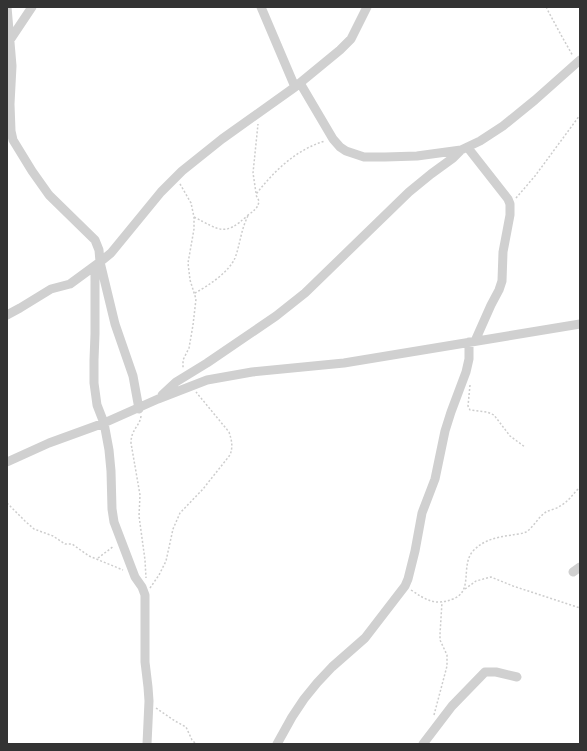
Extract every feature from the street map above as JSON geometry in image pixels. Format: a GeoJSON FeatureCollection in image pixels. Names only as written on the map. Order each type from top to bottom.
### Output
{"type":"FeatureCollection","features":[{"type":"Feature","properties":{"kind":"street"},"geometry":{"type":"LineString","coordinates":[[7,7],[12,66],[10,104],[11,131],[13,140],[49,195],[94,240],[99,250],[94,383],[97,405],[104,423],[111,471],[112,509],[114,522],[135,577],[144,591],[145,662],[149,701],[147,744]]}},
{"type":"Feature","properties":{"kind":"street"},"geometry":{"type":"LineString","coordinates":[[10,40],[32,7]]}},
{"type":"Feature","properties":{"kind":"street"},"geometry":{"type":"LineString","coordinates":[[261,7],[298,85],[333,139],[340,147],[346,151],[364,156],[401,157],[464,149]]}},
{"type":"Feature","properties":{"kind":"street"},"geometry":{"type":"LineString","coordinates":[[7,315],[51,289],[70,284],[111,253],[161,192],[176,177],[222,139],[298,85],[340,50],[351,39],[367,7]]}},
{"type":"Feature","properties":{"kind":"street"},"geometry":{"type":"LineString","coordinates":[[158,399],[169,388],[185,376],[208,363],[276,316],[305,293],[414,188],[464,149],[503,126],[579,61]]}},
{"type":"Feature","properties":{"kind":"street"},"geometry":{"type":"LineString","coordinates":[[277,744],[292,718],[317,683],[332,667],[365,638],[405,586],[415,551],[422,513],[435,479],[450,412],[466,372],[472,341],[499,290],[502,281],[503,252],[510,215],[510,204],[508,199],[464,149]]}},
{"type":"Feature","properties":{"kind":"street"},"geometry":{"type":"LineString","coordinates":[[98,264],[115,324],[133,376],[139,409]]}},
{"type":"Feature","properties":{"kind":"street"},"geometry":{"type":"LineString","coordinates":[[7,462],[49,443],[74,435],[139,409],[158,399],[191,386],[222,377],[252,372],[344,363],[580,324]]}},
{"type":"Feature","properties":{"kind":"street"},"geometry":{"type":"LineString","coordinates":[[423,744],[452,706],[485,672],[496,672],[518,677]]}},
{"type":"Feature","properties":{"kind":"path"},"geometry":{"type":"LineString","coordinates":[[546,7],[561,35],[579,61]]}},
{"type":"Feature","properties":{"kind":"path"},"geometry":{"type":"LineString","coordinates":[[194,217],[224,230],[233,228],[259,205],[253,173],[258,132],[257,114]]}},
{"type":"Feature","properties":{"kind":"path"},"geometry":{"type":"LineString","coordinates":[[510,204],[535,176],[580,115]]}},
{"type":"Feature","properties":{"kind":"path"},"geometry":{"type":"LineString","coordinates":[[256,195],[277,172],[301,151],[333,139]]}},
{"type":"Feature","properties":{"kind":"path"},"geometry":{"type":"LineString","coordinates":[[176,177],[191,203],[194,217],[194,229],[188,263],[190,280],[195,293],[193,325],[189,348],[183,360],[183,371],[185,376]]}},
{"type":"Feature","properties":{"kind":"path"},"geometry":{"type":"LineString","coordinates":[[195,293],[215,281],[234,260],[244,224],[249,214]]}},
{"type":"Feature","properties":{"kind":"path"},"geometry":{"type":"LineString","coordinates":[[466,372],[471,388],[468,406],[470,410],[487,412],[494,415],[510,436],[525,447]]}},
{"type":"Feature","properties":{"kind":"path"},"geometry":{"type":"LineString","coordinates":[[144,591],[160,575],[166,560],[173,529],[180,513],[203,489],[230,455],[232,448],[232,440],[229,432],[191,386]]}},
{"type":"Feature","properties":{"kind":"path"},"geometry":{"type":"LineString","coordinates":[[139,409],[141,419],[134,429],[131,436],[131,442],[140,495],[139,516],[146,570],[144,591]]}},
{"type":"Feature","properties":{"kind":"path"},"geometry":{"type":"LineString","coordinates":[[465,589],[468,562],[472,552],[479,545],[494,538],[526,532],[545,512],[560,506],[580,488]]}},
{"type":"Feature","properties":{"kind":"path"},"geometry":{"type":"LineString","coordinates":[[7,503],[34,529],[52,536],[65,544],[72,544],[89,556],[119,567],[135,577]]}},
{"type":"Feature","properties":{"kind":"path"},"geometry":{"type":"LineString","coordinates":[[97,559],[109,551],[120,538]]}},
{"type":"Feature","properties":{"kind":"path"},"geometry":{"type":"LineString","coordinates":[[405,586],[429,601],[437,603],[454,599],[476,581],[490,577],[580,608]]}},
{"type":"Feature","properties":{"kind":"path"},"geometry":{"type":"LineString","coordinates":[[433,717],[439,700],[447,666],[447,655],[440,640],[442,602]]}},
{"type":"Feature","properties":{"kind":"path"},"geometry":{"type":"LineString","coordinates":[[149,701],[175,721],[186,727],[192,740],[196,744]]}}]}
